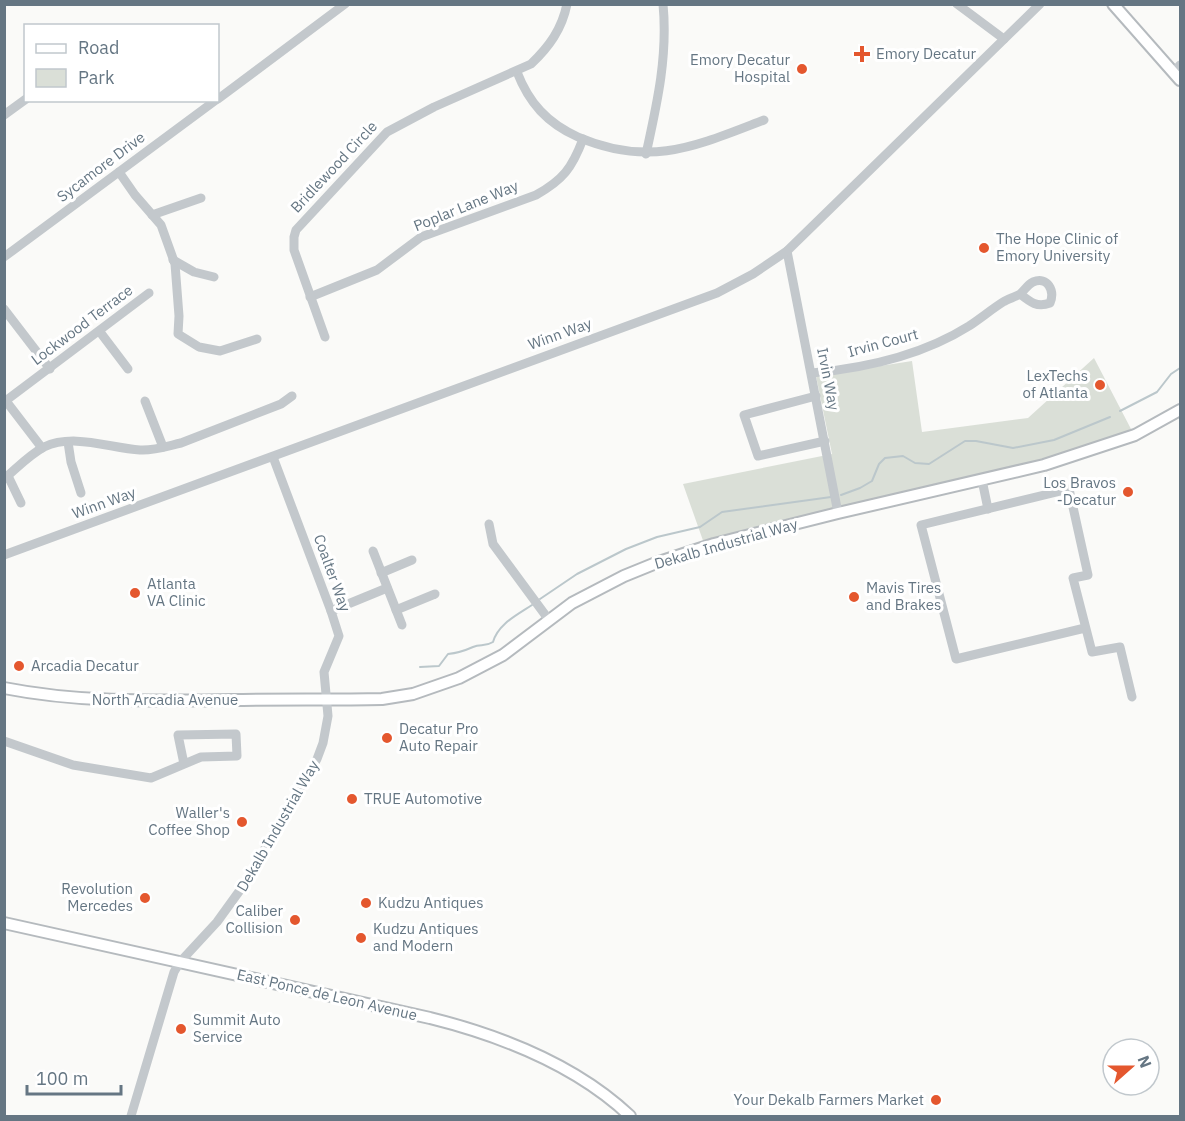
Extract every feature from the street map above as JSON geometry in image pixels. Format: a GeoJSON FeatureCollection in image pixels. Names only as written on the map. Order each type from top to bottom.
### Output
{"type":"FeatureCollection","features":[{"type":"Feature","properties":{"kind":"main road"},"geometry":{"type":"LineString","coordinates":[[1113,4],[1178,72]]}},
{"type":"Feature","properties":{"kind":"main road","name":"Dekalb Industrial Way"},"geometry":{"type":"LineString","coordinates":[[326,700],[382,699],[413,694],[459,678],[503,655],[572,603],[599,588],[656,563],[714,544],[1044,465],[1135,435],[1180,410]]}},
{"type":"Feature","properties":{"kind":"main road","name":"North Arcadia Avenue"},"geometry":{"type":"LineString","coordinates":[[4,688],[81,699],[326,700]]}},
{"type":"Feature","properties":{"kind":"main road","name":"East Ponce de Leon Avenue"},"geometry":{"type":"LineString","coordinates":[[4,923],[430,1018],[479,1032],[522,1048],[563,1069],[603,1094],[630,1116]]}},
{"type":"Feature","properties":{"kind":"street","name":"Sycamore Drive"},"geometry":{"type":"LineString","coordinates":[[219,98],[345,4]]}},
{"type":"Feature","properties":{"kind":"street","name":"Bridlewood Circle"},"geometry":{"type":"LineString","coordinates":[[325,338],[296,259],[294,237],[301,225],[359,161],[399,123],[531,64],[558,33],[567,4]]}},
{"type":"Feature","properties":{"kind":"street"},"geometry":{"type":"LineString","coordinates":[[646,154],[662,78],[665,50],[663,4]]}},
{"type":"Feature","properties":{"kind":"street"},"geometry":{"type":"LineString","coordinates":[[957,4],[1004,39]]}},
{"type":"Feature","properties":{"kind":"street","name":"Winn Way"},"geometry":{"type":"LineString","coordinates":[[4,555],[717,293],[753,274],[788,251],[1040,4]]}},
{"type":"Feature","properties":{"kind":"street"},"geometry":{"type":"LineString","coordinates":[[517,72],[530,99],[544,117],[583,139],[605,148],[646,154],[693,146],[764,120]]}},
{"type":"Feature","properties":{"kind":"street"},"geometry":{"type":"LineString","coordinates":[[5,100],[8,112],[24,100]]}},
{"type":"Feature","properties":{"kind":"street","name":"Sycamore Drive"},"geometry":{"type":"LineString","coordinates":[[4,257],[214,102]]}},
{"type":"Feature","properties":{"kind":"street","name":"Poplar Lane Way"},"geometry":{"type":"LineString","coordinates":[[310,297],[377,270],[421,237],[536,195],[560,180],[573,164],[583,139]]}},
{"type":"Feature","properties":{"kind":"street"},"geometry":{"type":"LineString","coordinates":[[119,172],[161,225],[173,260],[179,316],[178,334],[199,347],[220,351],[257,339]]}},
{"type":"Feature","properties":{"kind":"street"},"geometry":{"type":"LineString","coordinates":[[152,214],[201,198]]}},
{"type":"Feature","properties":{"kind":"street","name":"Irvin Way"},"geometry":{"type":"LineString","coordinates":[[788,251],[838,513]]}},
{"type":"Feature","properties":{"kind":"street"},"geometry":{"type":"LineString","coordinates":[[173,260],[194,272],[214,277]]}},
{"type":"Feature","properties":{"kind":"street","name":"Lockwood Terrace"},"geometry":{"type":"LineString","coordinates":[[5,402],[149,293]]}},
{"type":"Feature","properties":{"kind":"street","name":"Irvin Court"},"geometry":{"type":"LineString","coordinates":[[812,373],[906,355],[949,338],[1005,301],[1020,294]]}},
{"type":"Feature","properties":{"kind":"street"},"geometry":{"type":"LineString","coordinates":[[4,309],[50,369]]}},
{"type":"Feature","properties":{"kind":"street"},"geometry":{"type":"LineString","coordinates":[[100,332],[128,369]]}},
{"type":"Feature","properties":{"kind":"street"},"geometry":{"type":"LineString","coordinates":[[21,503],[7,477],[42,448],[68,442],[85,442],[142,451],[163,447],[181,443],[281,404],[292,396]]}},
{"type":"Feature","properties":{"kind":"street"},"geometry":{"type":"LineString","coordinates":[[816,396],[744,415],[758,456],[825,441]]}},
{"type":"Feature","properties":{"kind":"street"},"geometry":{"type":"LineString","coordinates":[[145,401],[163,447]]}},
{"type":"Feature","properties":{"kind":"street"},"geometry":{"type":"LineString","coordinates":[[5,402],[42,448]]}},
{"type":"Feature","properties":{"kind":"street"},"geometry":{"type":"LineString","coordinates":[[68,442],[71,462],[81,493]]}},
{"type":"Feature","properties":{"kind":"street","name":"Coalter Way"},"geometry":{"type":"LineString","coordinates":[[273,457],[339,636],[324,672],[326,700]]}},
{"type":"Feature","properties":{"kind":"street"},"geometry":{"type":"LineString","coordinates":[[982,480],[988,509]]}},
{"type":"Feature","properties":{"kind":"street"},"geometry":{"type":"LineString","coordinates":[[1085,628],[956,659],[921,525],[1069,489],[1088,575],[1073,578],[1092,652],[1120,647],[1132,697]]}},
{"type":"Feature","properties":{"kind":"street"},"geometry":{"type":"LineString","coordinates":[[489,524],[493,544],[549,620]]}},
{"type":"Feature","properties":{"kind":"street"},"geometry":{"type":"LineString","coordinates":[[373,550],[402,626]]}},
{"type":"Feature","properties":{"kind":"street"},"geometry":{"type":"LineString","coordinates":[[381,573],[412,560]]}},
{"type":"Feature","properties":{"kind":"street"},"geometry":{"type":"LineString","coordinates":[[331,611],[387,588]]}},
{"type":"Feature","properties":{"kind":"street"},"geometry":{"type":"LineString","coordinates":[[396,610],[435,594]]}},
{"type":"Feature","properties":{"kind":"street","name":"Dekalb Industrial Way"},"geometry":{"type":"LineString","coordinates":[[131,1116],[170,982],[180,962],[232,902],[260,860],[307,778],[323,743],[327,716],[326,700]]}},
{"type":"Feature","properties":{"kind":"street"},"geometry":{"type":"LineString","coordinates":[[4,741],[73,765],[151,778],[201,757],[237,756],[236,734],[178,735],[184,764]]}},
{"type":"Feature","properties":{"kind":"green space"},"geometry":{"type":"Polygon","coordinates":[[[1094,358],[1131,429],[1074,462],[874,505],[706,549],[683,484],[832,454],[816,376],[912,361],[922,432],[1028,418],[1094,358]]]}},
{"type":"Feature","properties":{"kind":"waterway"},"geometry":{"type":"LineString","coordinates":[[1120,411],[1157,392],[1171,374],[1180,368]]}},
{"type":"Feature","properties":{"kind":"waterway"},"geometry":{"type":"LineString","coordinates":[[841,495],[872,481],[879,464],[885,458],[903,456],[915,463],[929,464],[965,441],[1013,448],[1054,440],[1110,417]]}},
{"type":"Feature","properties":{"kind":"waterway"},"geometry":{"type":"LineString","coordinates":[[540,599],[577,574],[626,549],[657,537],[700,527],[722,512],[831,497]]}},
{"type":"Feature","properties":{"kind":"waterway"},"geometry":{"type":"LineString","coordinates":[[420,667],[439,666],[448,654],[493,642],[504,625],[532,605]]}},
{"type":"Feature","properties":{"kind":"place","name":"Emory Decatur"},"geometry":{"type":"Point","coordinates":[862,54]}},
{"type":"Feature","properties":{"kind":"place","name":"Emory Decatur Hospital"},"geometry":{"type":"Point","coordinates":[802,69]}},
{"type":"Feature","properties":{"kind":"place","name":"The Hope Clinic of Emory University"},"geometry":{"type":"Point","coordinates":[984,248]}},
{"type":"Feature","properties":{"kind":"place","name":"LexTechs of Atlanta"},"geometry":{"type":"Point","coordinates":[1100,385]}},
{"type":"Feature","properties":{"kind":"place","name":"Los Bravos -Decatur"},"geometry":{"type":"Point","coordinates":[1128,492]}},
{"type":"Feature","properties":{"kind":"place","name":"Atlanta VA Clinic"},"geometry":{"type":"Point","coordinates":[135,593]}},
{"type":"Feature","properties":{"kind":"place","name":"Mavis Tires and Brakes"},"geometry":{"type":"Point","coordinates":[854,597]}},
{"type":"Feature","properties":{"kind":"place","name":"Arcadia Decatur"},"geometry":{"type":"Point","coordinates":[19,666]}},
{"type":"Feature","properties":{"kind":"place","name":"Decatur Pro Auto Repair"},"geometry":{"type":"Point","coordinates":[387,738]}},
{"type":"Feature","properties":{"kind":"place","name":"TRUE Automotive"},"geometry":{"type":"Point","coordinates":[352,799]}},
{"type":"Feature","properties":{"kind":"place","name":"Waller's Coffee Shop"},"geometry":{"type":"Point","coordinates":[242,822]}},
{"type":"Feature","properties":{"kind":"place","name":"Revolution Mercedes"},"geometry":{"type":"Point","coordinates":[145,898]}},
{"type":"Feature","properties":{"kind":"place","name":"Kudzu Antiques"},"geometry":{"type":"Point","coordinates":[366,903]}},
{"type":"Feature","properties":{"kind":"place","name":"Caliber Collision"},"geometry":{"type":"Point","coordinates":[295,920]}},
{"type":"Feature","properties":{"kind":"place","name":"Kudzu Antiques and Modern"},"geometry":{"type":"Point","coordinates":[361,938]}},
{"type":"Feature","properties":{"kind":"place","name":"Summit Auto Service"},"geometry":{"type":"Point","coordinates":[181,1029]}},
{"type":"Feature","properties":{"kind":"place","name":"Your Dekalb Farmers Market"},"geometry":{"type":"Point","coordinates":[936,1100]}}]}
